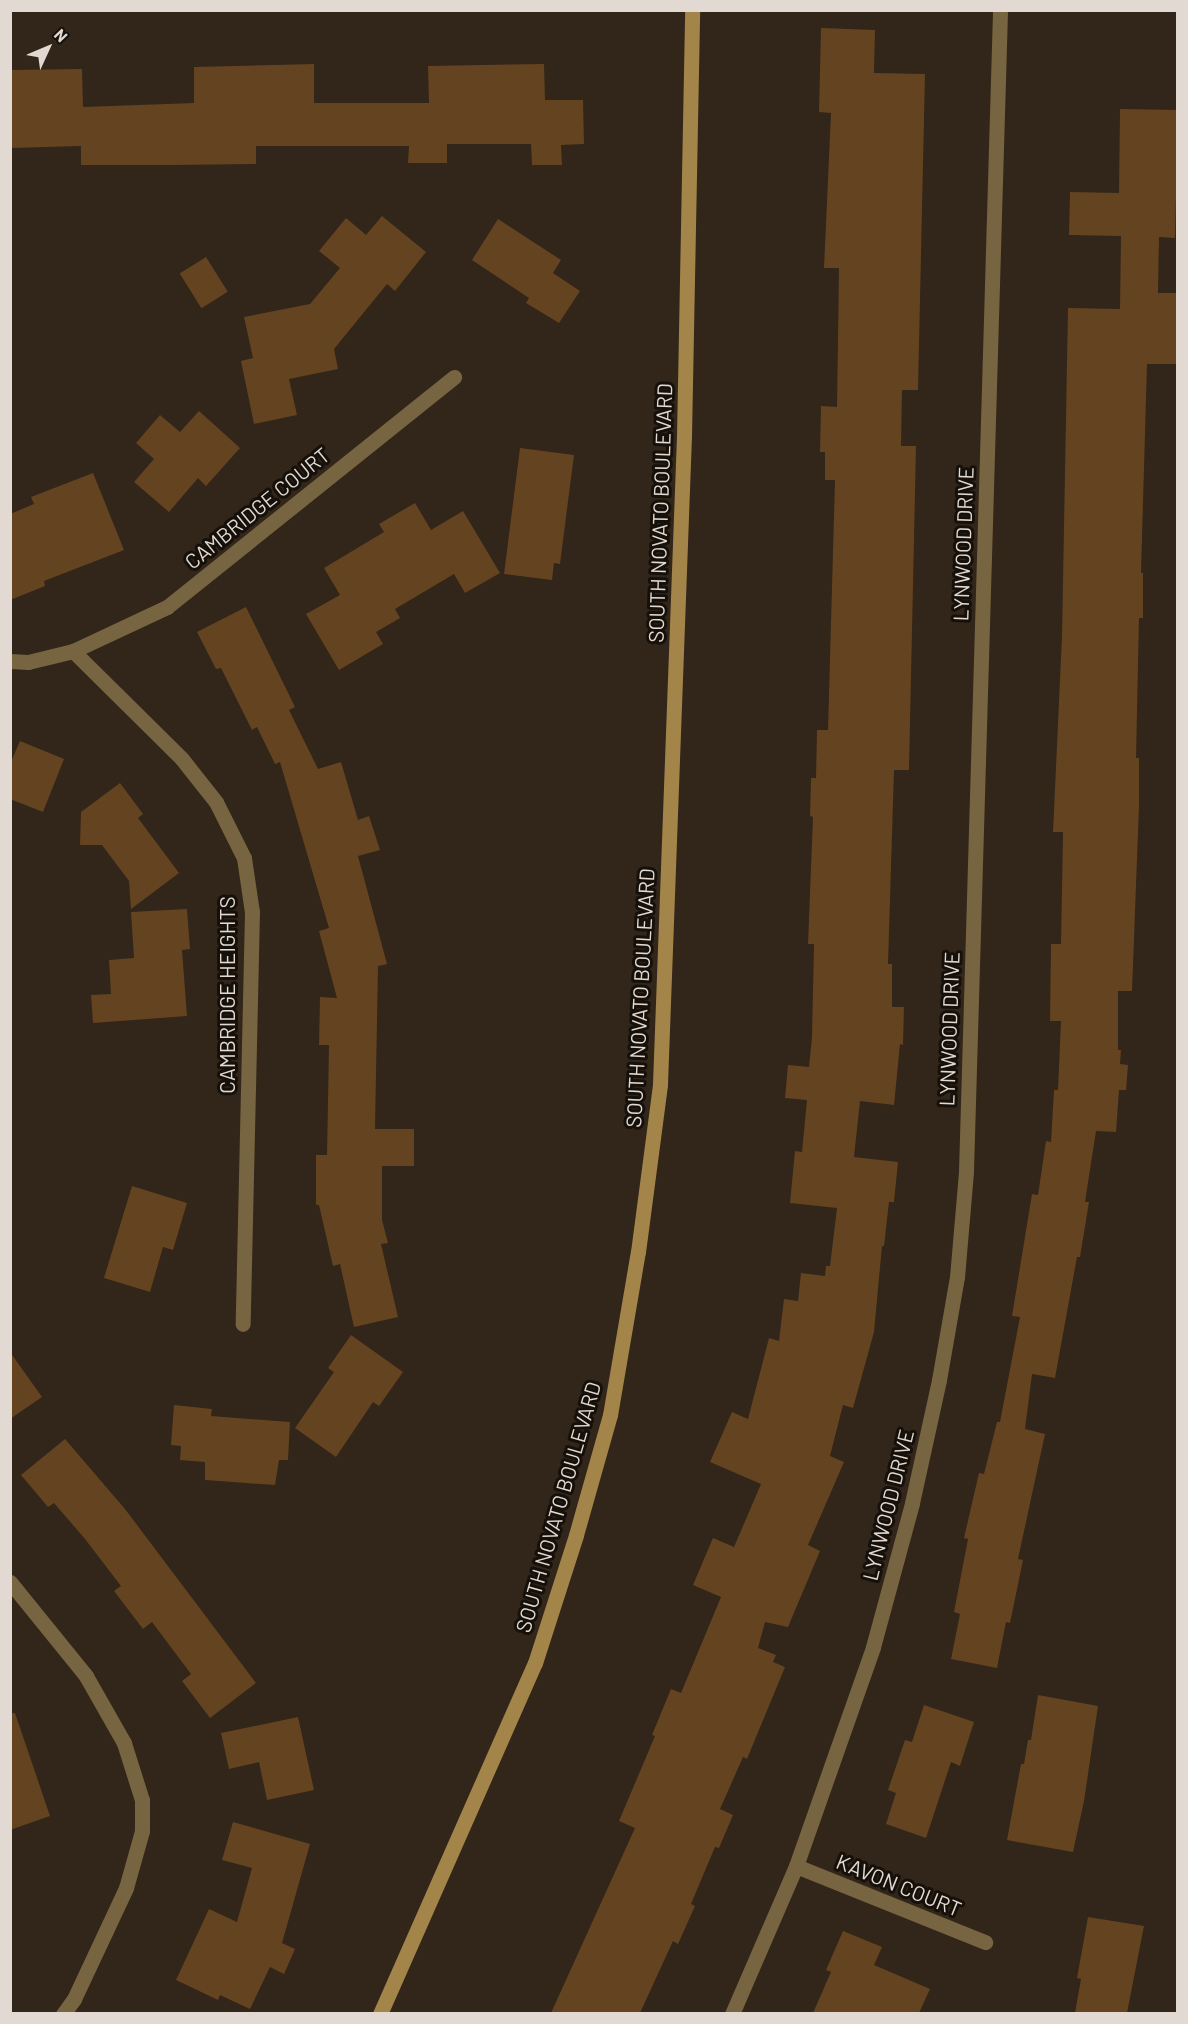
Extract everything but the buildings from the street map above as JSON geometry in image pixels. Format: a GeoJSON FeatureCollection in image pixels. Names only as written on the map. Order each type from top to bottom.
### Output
{"type":"FeatureCollection","features":[{"type":"Feature","properties":{"kind":"main road","name":"SOUTH NOVATO BOULEVARD"},"geometry":{"type":"LineString","coordinates":[[380,2013],[535,1663],[576,1535],[610,1415],[638,1252],[660,1084],[684,436],[692,10]]}},
{"type":"Feature","properties":{"kind":"street","name":"LYNWOOD DRIVE"},"geometry":{"type":"LineString","coordinates":[[732,2013],[796,1866],[876,1636],[915,1492],[939,1380],[957,1277],[966,1171],[1000,10]]}},
{"type":"Feature","properties":{"kind":"street","name":"CAMBRIDGE COURT"},"geometry":{"type":"LineString","coordinates":[[73,651],[167,608],[454,377]]}},
{"type":"Feature","properties":{"kind":"street"},"geometry":{"type":"LineString","coordinates":[[10,661],[28,662],[73,651]]}},
{"type":"Feature","properties":{"kind":"street","name":"CAMBRIDGE HEIGHTS"},"geometry":{"type":"LineString","coordinates":[[73,651],[182,759],[216,802],[244,858],[252,912],[243,1324]]}},
{"type":"Feature","properties":{"kind":"street"},"geometry":{"type":"LineString","coordinates":[[10,1582],[86,1676],[124,1743],[142,1800],[142,1831],[126,1888],[74,1999],[63,2013]]}},
{"type":"Feature","properties":{"kind":"street","name":"KAVON COURT"},"geometry":{"type":"LineString","coordinates":[[796,1866],[985,1942]]}}]}
